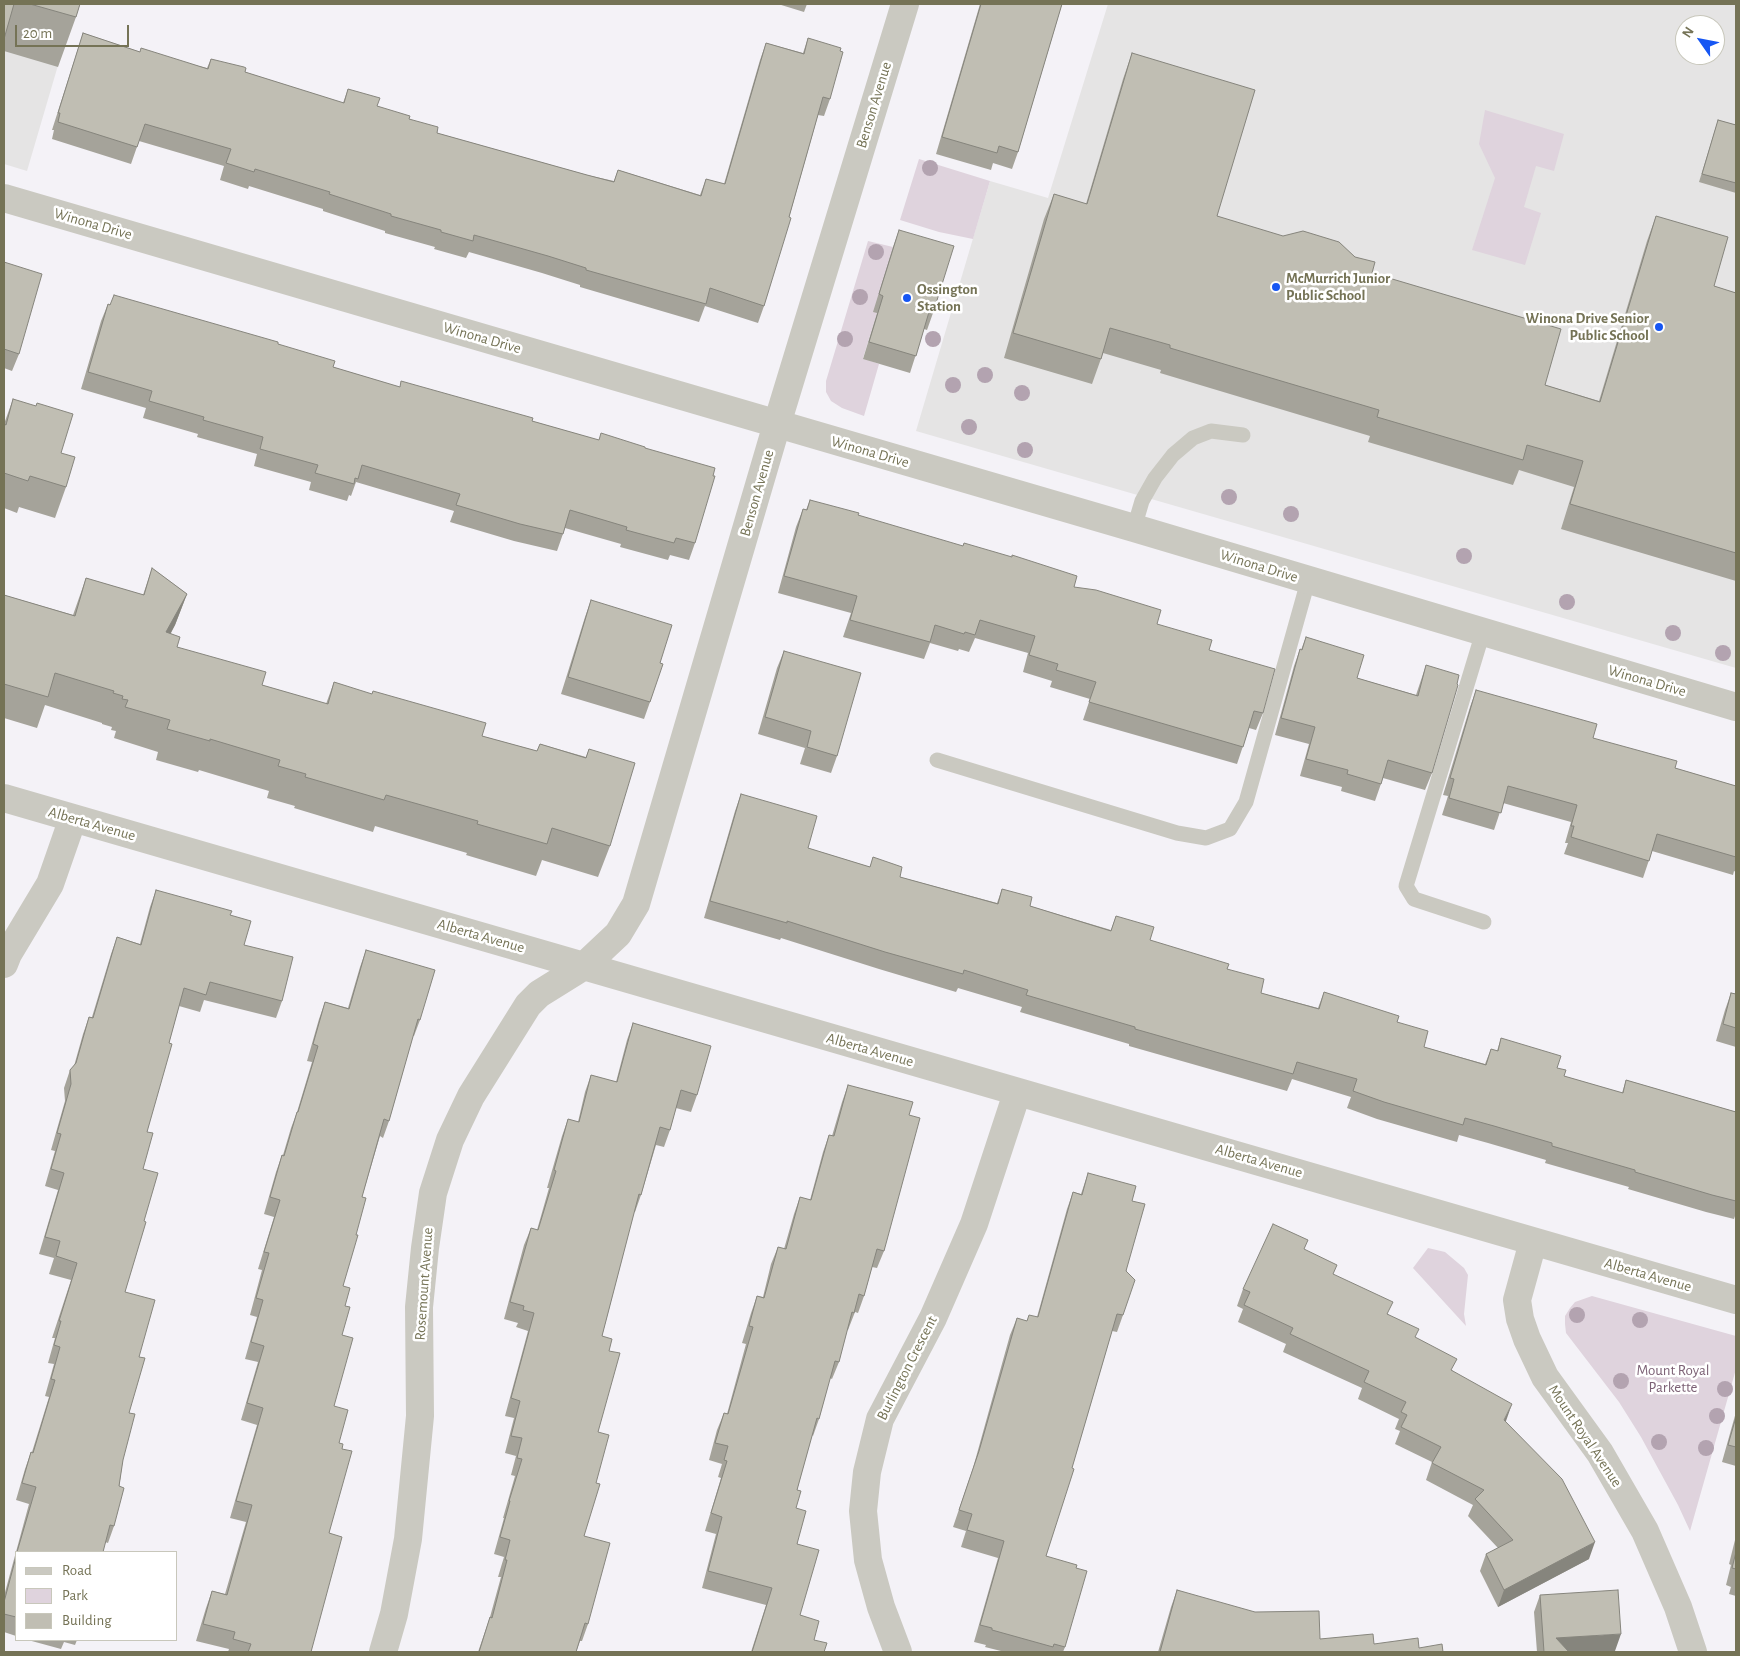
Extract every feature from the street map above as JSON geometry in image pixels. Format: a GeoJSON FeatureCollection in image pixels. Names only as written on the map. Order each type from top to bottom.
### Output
{"type":"FeatureCollection","features":[{"type":"Feature","properties":{"kind":"street","name":"Benson Avenue"},"geometry":{"type":"LineString","coordinates":[[584,966],[618,934],[636,904],[777,424],[905,4]]}},
{"type":"Feature","properties":{"kind":"street","name":"Winona Drive"},"geometry":{"type":"LineString","coordinates":[[4,198],[1134,528],[1736,707]]}},
{"type":"Feature","properties":{"kind":"street","name":"Alberta Avenue"},"geometry":{"type":"LineString","coordinates":[[4,798],[1736,1300]]}},
{"type":"Feature","properties":{"kind":"street"},"geometry":{"type":"LineString","coordinates":[[4,964],[8,954],[50,884],[72,818]]}},
{"type":"Feature","properties":{"kind":"street","name":"Rosemount Avenue"},"geometry":{"type":"LineString","coordinates":[[383,1652],[394,1614],[408,1539],[420,1416],[419,1307],[433,1194],[450,1140],[471,1096],[528,1005],[538,994],[584,966]]}},
{"type":"Feature","properties":{"kind":"street","name":"Burlington Crescent"},"geometry":{"type":"LineString","coordinates":[[898,1652],[881,1607],[868,1560],[863,1511],[867,1472],[880,1419],[933,1318],[974,1224],[1017,1093]]}},
{"type":"Feature","properties":{"kind":"street","name":"Mount Royal Avenue"},"geometry":{"type":"LineString","coordinates":[[1533,1242],[1517,1300],[1526,1339],[1545,1378],[1600,1453],[1645,1531],[1678,1607],[1693,1652]]}},
{"type":"Feature","properties":{"kind":"lane"},"geometry":{"type":"LineString","coordinates":[[1134,528],[1142,501],[1155,478],[1173,455],[1193,438],[1211,431],[1243,435]]}},
{"type":"Feature","properties":{"kind":"lane"},"geometry":{"type":"LineString","coordinates":[[937,760],[1177,833],[1206,838],[1230,829],[1246,802],[1308,581]]}},
{"type":"Feature","properties":{"kind":"lane"},"geometry":{"type":"LineString","coordinates":[[1483,632],[1406,886],[1414,899],[1484,922]]}},
{"type":"Feature","properties":{"kind":"shaded area"},"geometry":{"type":"Polygon","coordinates":[[[4,4],[76,4],[27,171],[4,164],[4,4]]]}},
{"type":"Feature","properties":{"kind":"shaded area","name":"McMurrich Junior Public School"},"geometry":{"type":"Polygon","coordinates":[[[1108,4],[1736,4],[1736,668],[916,431],[990,181],[1048,198],[1108,4]]]}},
{"type":"Feature","properties":{"kind":"green space"},"geometry":{"type":"Polygon","coordinates":[[[1485,110],[1564,134],[1554,171],[1536,166],[1524,207],[1541,213],[1525,265],[1472,250],[1495,178],[1479,144],[1485,110]]]}},
{"type":"Feature","properties":{"kind":"green space"},"geometry":{"type":"Polygon","coordinates":[[[919,159],[990,181],[973,239],[939,232],[900,220],[919,159]]]}},
{"type":"Feature","properties":{"kind":"green space"},"geometry":{"type":"Polygon","coordinates":[[[868,241],[893,247],[877,313],[863,358],[879,364],[864,416],[842,408],[831,401],[826,392],[826,381],[868,241]]]}},
{"type":"Feature","properties":{"kind":"green space"},"geometry":{"type":"Polygon","coordinates":[[[1428,1248],[1445,1252],[1464,1268],[1468,1275],[1464,1314],[1466,1326],[1413,1268],[1428,1248]]]}},
{"type":"Feature","properties":{"kind":"green space","name":"Mount Royal Parkette"},"geometry":{"type":"Polygon","coordinates":[[[1592,1296],[1736,1336],[1736,1369],[1690,1531],[1641,1437],[1619,1402],[1566,1333],[1565,1316],[1570,1308],[1575,1302],[1592,1296]]]}},
{"type":"Feature","properties":{"kind":"building"},"geometry":{"type":"Polygon","coordinates":[[[4,4],[14,4],[4,39],[4,4]]]}},
{"type":"Feature","properties":{"kind":"building"},"geometry":{"type":"Polygon","coordinates":[[[30,4],[80,4],[76,17],[30,4]]]}},
{"type":"Feature","properties":{"kind":"building"},"geometry":{"type":"Polygon","coordinates":[[[981,4],[1062,4],[1018,152],[999,146],[997,153],[942,137],[981,4]]]}},
{"type":"Feature","properties":{"kind":"building"},"geometry":{"type":"Polygon","coordinates":[[[83,33],[140,52],[141,48],[208,69],[211,59],[244,67],[246,68],[245,72],[344,103],[348,89],[380,98],[377,106],[410,116],[409,119],[438,127],[437,133],[614,182],[618,170],[701,196],[706,179],[725,184],[766,43],[804,54],[808,38],[841,48],[840,51],[843,52],[830,99],[823,97],[789,217],[791,218],[764,306],[710,288],[706,304],[586,270],[586,268],[548,256],[474,235],[473,241],[441,232],[441,230],[391,216],[391,214],[329,194],[330,192],[255,169],[254,172],[226,163],[231,149],[145,124],[137,147],[58,122],[60,113],[58,113],[83,33]]]}},
{"type":"Feature","properties":{"kind":"building"},"geometry":{"type":"Polygon","coordinates":[[[1132,53],[1255,90],[1217,216],[1283,236],[1303,231],[1339,242],[1355,257],[1375,262],[1372,273],[1561,329],[1545,385],[1600,402],[1656,216],[1728,237],[1714,286],[1736,293],[1736,553],[1570,504],[1583,461],[1527,445],[1523,460],[1377,417],[1379,410],[1170,348],[1170,345],[1110,328],[1101,359],[1013,333],[1054,194],[1087,204],[1132,53]]]}},
{"type":"Feature","properties":{"kind":"building"},"geometry":{"type":"Polygon","coordinates":[[[1718,120],[1736,125],[1736,183],[1702,174],[1718,120]]]}},
{"type":"Feature","properties":{"kind":"building","name":"Ossington Station"},"geometry":{"type":"Polygon","coordinates":[[[899,230],[954,246],[933,313],[929,312],[916,356],[869,342],[883,296],[879,294],[899,230]]]}},
{"type":"Feature","properties":{"kind":"building"},"geometry":{"type":"Polygon","coordinates":[[[4,262],[42,274],[19,354],[4,349],[4,262]]]}},
{"type":"Feature","properties":{"kind":"building"},"geometry":{"type":"Polygon","coordinates":[[[114,295],[278,342],[278,344],[335,361],[333,367],[400,387],[401,381],[533,418],[532,421],[599,440],[601,433],[715,468],[713,476],[715,476],[695,543],[676,538],[674,543],[626,530],[627,527],[570,510],[563,534],[520,524],[456,505],[460,494],[362,465],[358,479],[355,478],[354,484],[315,473],[318,465],[260,449],[263,437],[203,420],[204,417],[149,401],[152,391],[88,372],[108,304],[110,305],[114,295]]]}},
{"type":"Feature","properties":{"kind":"building"},"geometry":{"type":"Polygon","coordinates":[[[13,399],[36,406],[37,403],[73,414],[61,453],[75,457],[66,487],[30,476],[28,481],[4,473],[4,424],[6,425],[13,399]]]}},
{"type":"Feature","properties":{"kind":"building"},"geometry":{"type":"Polygon","coordinates":[[[810,500],[859,513],[858,515],[963,546],[964,543],[1012,557],[1012,555],[1077,576],[1074,587],[1096,590],[1161,610],[1157,624],[1212,640],[1209,650],[1275,669],[1263,713],[1254,711],[1243,747],[1089,702],[1096,682],[1056,670],[1058,664],[1029,655],[1035,636],[980,620],[975,635],[965,632],[964,634],[935,625],[930,642],[850,620],[857,596],[784,576],[803,509],[807,510],[810,500]]]}},
{"type":"Feature","properties":{"kind":"building"},"geometry":{"type":"Polygon","coordinates":[[[152,568],[187,594],[166,632],[180,637],[177,647],[266,672],[262,685],[328,704],[334,682],[372,694],[373,691],[486,723],[482,736],[537,751],[540,744],[586,758],[589,749],[635,763],[610,846],[552,828],[547,844],[477,824],[478,821],[386,795],[384,800],[305,777],[306,774],[278,766],[280,760],[210,739],[210,741],[167,729],[170,720],[125,707],[128,700],[122,699],[123,696],[113,693],[114,691],[55,673],[48,697],[4,684],[4,595],[75,616],[86,578],[144,595],[152,568]]]}},
{"type":"Feature","properties":{"kind":"building"},"geometry":{"type":"Polygon","coordinates":[[[591,600],[672,625],[660,663],[663,664],[650,702],[568,677],[591,600]]]}},
{"type":"Feature","properties":{"kind":"building"},"geometry":{"type":"Polygon","coordinates":[[[1306,637],[1364,655],[1357,678],[1418,696],[1426,665],[1459,675],[1458,685],[1432,773],[1388,760],[1381,784],[1347,774],[1348,770],[1306,759],[1315,727],[1281,718],[1300,649],[1302,650],[1306,637]]]}},
{"type":"Feature","properties":{"kind":"building"},"geometry":{"type":"Polygon","coordinates":[[[784,651],[861,673],[837,756],[807,747],[811,731],[765,717],[784,651]]]}},
{"type":"Feature","properties":{"kind":"building"},"geometry":{"type":"Polygon","coordinates":[[[1476,690],[1597,724],[1593,738],[1677,761],[1675,768],[1736,786],[1736,857],[1657,834],[1649,861],[1571,837],[1574,826],[1571,826],[1577,805],[1508,786],[1501,813],[1449,798],[1454,779],[1450,778],[1476,690]]]}},
{"type":"Feature","properties":{"kind":"building"},"geometry":{"type":"Polygon","coordinates":[[[741,794],[817,816],[808,848],[870,867],[873,857],[902,867],[900,877],[998,904],[1002,889],[1032,897],[1030,906],[1111,931],[1116,916],[1154,927],[1150,940],[1229,964],[1227,969],[1264,979],[1261,993],[1319,1009],[1324,992],[1399,1016],[1397,1022],[1428,1031],[1424,1047],[1486,1065],[1491,1049],[1498,1051],[1501,1038],[1561,1056],[1557,1068],[1566,1070],[1564,1076],[1623,1093],[1626,1080],[1736,1112],[1736,1201],[1635,1172],[1635,1170],[1552,1146],[1552,1143],[1494,1126],[1465,1118],[1463,1125],[1384,1102],[1353,1091],[1357,1079],[1297,1062],[1293,1074],[1135,1029],[1135,1027],[1026,995],[1028,990],[964,970],[963,974],[787,921],[787,923],[710,901],[741,794]]]}},
{"type":"Feature","properties":{"kind":"building"},"geometry":{"type":"Polygon","coordinates":[[[156,890],[232,911],[230,915],[251,921],[244,945],[293,957],[282,1001],[210,982],[206,995],[184,988],[169,1043],[172,1044],[147,1132],[153,1133],[143,1169],[158,1173],[144,1221],[146,1222],[125,1292],[155,1300],[139,1357],[145,1358],[129,1413],[135,1414],[123,1460],[119,1486],[124,1488],[114,1526],[110,1525],[103,1551],[17,1551],[36,1487],[22,1483],[55,1380],[51,1379],[60,1347],[54,1345],[61,1321],[59,1321],[77,1263],[56,1256],[60,1241],[45,1237],[64,1173],[51,1169],[61,1134],[57,1133],[71,1084],[70,1070],[76,1063],[89,1017],[93,1018],[117,937],[141,945],[156,890]]]}},
{"type":"Feature","properties":{"kind":"building"},"geometry":{"type":"Polygon","coordinates":[[[366,950],[435,970],[420,1020],[418,1019],[389,1121],[384,1119],[362,1197],[366,1198],[356,1235],[358,1235],[343,1286],[350,1288],[345,1306],[350,1307],[342,1335],[353,1338],[334,1406],[348,1410],[339,1443],[343,1444],[342,1449],[352,1451],[329,1533],[342,1537],[311,1652],[248,1652],[251,1644],[233,1639],[235,1632],[203,1624],[212,1591],[227,1595],[252,1505],[236,1501],[263,1408],[247,1403],[264,1346],[251,1342],[263,1300],[256,1298],[269,1253],[264,1252],[280,1200],[270,1197],[318,1046],[313,1044],[325,1002],[349,1009],[366,950]]]}},
{"type":"Feature","properties":{"kind":"building"},"geometry":{"type":"Polygon","coordinates":[[[1731,993],[1736,994],[1736,1028],[1723,1024],[1731,993]]]}},
{"type":"Feature","properties":{"kind":"building"},"geometry":{"type":"Polygon","coordinates":[[[633,1023],[711,1046],[697,1095],[681,1090],[670,1130],[660,1127],[641,1195],[639,1194],[602,1336],[612,1339],[609,1351],[620,1353],[598,1432],[609,1435],[596,1483],[600,1484],[584,1536],[610,1543],[588,1624],[585,1623],[576,1652],[479,1652],[490,1617],[492,1618],[507,1560],[505,1560],[510,1540],[500,1537],[522,1459],[517,1458],[522,1438],[511,1436],[520,1401],[511,1398],[534,1313],[523,1310],[524,1306],[510,1302],[531,1228],[538,1230],[556,1171],[554,1170],[568,1119],[579,1122],[591,1075],[617,1082],[633,1023]]]}},
{"type":"Feature","properties":{"kind":"building"},"geometry":{"type":"Polygon","coordinates":[[[848,1085],[913,1102],[909,1115],[920,1118],[884,1251],[877,1249],[864,1296],[859,1294],[854,1313],[852,1312],[839,1362],[835,1361],[797,1490],[801,1491],[796,1508],[806,1511],[797,1544],[819,1550],[800,1615],[819,1621],[814,1640],[827,1643],[824,1652],[752,1652],[772,1588],[708,1571],[722,1517],[711,1513],[727,1461],[724,1460],[728,1446],[715,1443],[724,1413],[728,1414],[753,1327],[749,1326],[757,1296],[764,1298],[778,1247],[786,1249],[800,1197],[811,1200],[829,1135],[834,1136],[848,1085]]]}},
{"type":"Feature","properties":{"kind":"building"},"geometry":{"type":"Polygon","coordinates":[[[1088,1173],[1136,1186],[1132,1201],[1145,1204],[1126,1271],[1135,1280],[1123,1315],[1117,1314],[1072,1468],[1074,1469],[1046,1556],[1077,1565],[1076,1568],[1087,1571],[1065,1647],[1054,1644],[1053,1647],[980,1625],[1004,1541],[967,1530],[972,1514],[959,1510],[979,1451],[1017,1318],[1027,1321],[1029,1315],[1038,1317],[1073,1192],[1082,1195],[1088,1173]]]}},
{"type":"Feature","properties":{"kind":"building"},"geometry":{"type":"Polygon","coordinates":[[[1273,1224],[1308,1240],[1304,1249],[1337,1265],[1333,1274],[1393,1302],[1387,1314],[1419,1329],[1415,1337],[1457,1359],[1451,1370],[1512,1404],[1504,1420],[1562,1479],[1595,1542],[1504,1590],[1486,1554],[1513,1540],[1475,1499],[1484,1490],[1432,1463],[1441,1447],[1401,1427],[1407,1415],[1401,1412],[1406,1402],[1364,1382],[1369,1371],[1290,1334],[1293,1328],[1244,1305],[1250,1292],[1243,1289],[1273,1224]]]}},
{"type":"Feature","properties":{"kind":"building"},"geometry":{"type":"Polygon","coordinates":[[[1736,1417],[1736,1447],[1728,1445],[1736,1417]]]}},
{"type":"Feature","properties":{"kind":"building"},"geometry":{"type":"Polygon","coordinates":[[[1736,1552],[1736,1569],[1732,1568],[1736,1552]]]}},
{"type":"Feature","properties":{"kind":"building"},"geometry":{"type":"Polygon","coordinates":[[[15,1561],[15,1617],[4,1614],[4,1602],[15,1561]]]}},
{"type":"Feature","properties":{"kind":"building"},"geometry":{"type":"Polygon","coordinates":[[[1177,1590],[1255,1612],[1319,1611],[1320,1639],[1373,1634],[1374,1644],[1418,1638],[1419,1648],[1442,1644],[1443,1652],[1160,1652],[1177,1590]]]}},
{"type":"Feature","properties":{"kind":"building"},"geometry":{"type":"Polygon","coordinates":[[[1618,1590],[1621,1634],[1556,1638],[1569,1652],[1544,1652],[1540,1595],[1618,1590]]]}},
{"type":"Feature","properties":{"kind":"place","name":"McMurrich Junior Public School"},"geometry":{"type":"Point","coordinates":[1276,287]}},
{"type":"Feature","properties":{"kind":"place","name":"Ossington Station"},"geometry":{"type":"Point","coordinates":[907,298]}},
{"type":"Feature","properties":{"kind":"place","name":"Winona Drive Senior Public School"},"geometry":{"type":"Point","coordinates":[1659,327]}}]}
